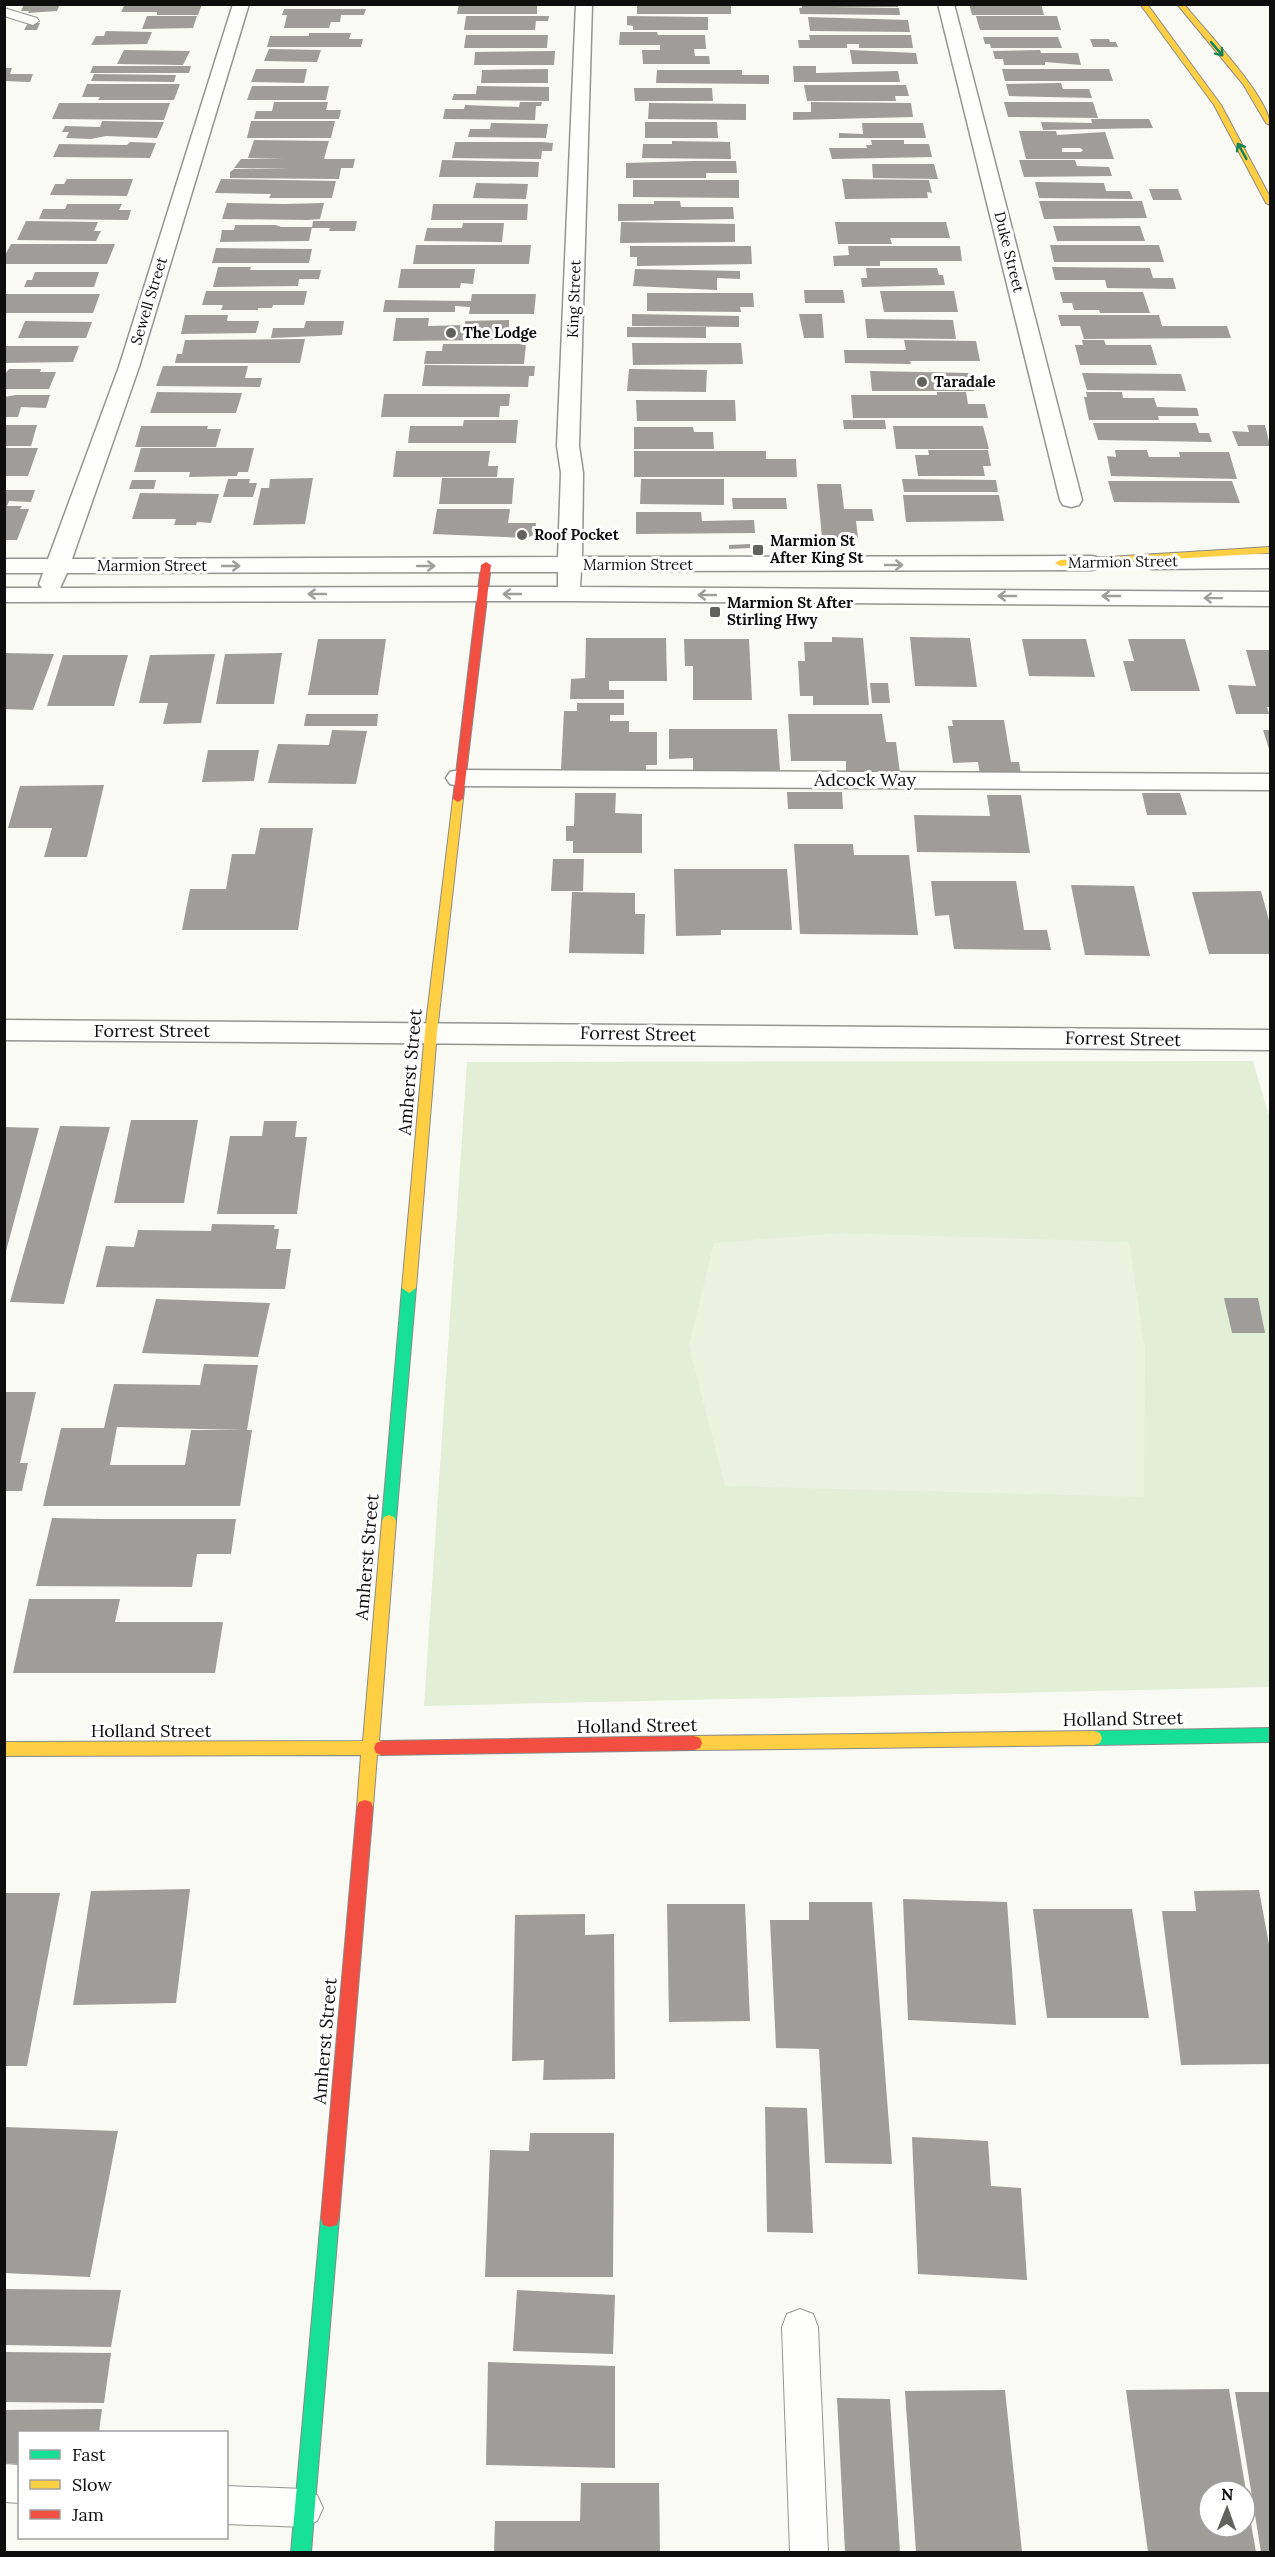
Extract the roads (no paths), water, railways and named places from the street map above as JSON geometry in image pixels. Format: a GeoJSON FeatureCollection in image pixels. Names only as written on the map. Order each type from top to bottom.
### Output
{"type":"FeatureCollection","features":[{"type":"Feature","properties":{"kind":"main road"},"geometry":{"type":"LineString","coordinates":[[1143,4],[1217,105],[1270,203]]}},
{"type":"Feature","properties":{"kind":"main road"},"geometry":{"type":"LineString","coordinates":[[1180,4],[1246,83],[1270,123]]}},
{"type":"Feature","properties":{"kind":"main road"},"geometry":{"type":"LineString","coordinates":[[1060,563],[1270,550]]}},
{"type":"Feature","properties":{"kind":"main road","name":"Amherst Street"},"geometry":{"type":"LineString","coordinates":[[301,2553],[431,1032],[459,778],[486,566]]}},
{"type":"Feature","properties":{"kind":"main road","name":"Holland Street"},"geometry":{"type":"LineString","coordinates":[[4,1749],[368,1748],[1270,1735]]}},
{"type":"Feature","properties":{"kind":"street","name":"Sewell Street"},"geometry":{"type":"LineString","coordinates":[[48,595],[129,367],[241,4]]}},
{"type":"Feature","properties":{"kind":"street","name":"King Street"},"geometry":{"type":"LineString","coordinates":[[568,594],[572,472],[568,446],[584,4]]}},
{"type":"Feature","properties":{"kind":"street","name":"Duke Street"},"geometry":{"type":"LineString","coordinates":[[946,4],[1071,500]]}},
{"type":"Feature","properties":{"kind":"street","name":"Marmion Street"},"geometry":{"type":"LineString","coordinates":[[4,566],[486,566],[1270,561]]}},
{"type":"Feature","properties":{"kind":"street","name":"Marmion Street"},"geometry":{"type":"LineString","coordinates":[[4,595],[568,594],[1270,599]]}},
{"type":"Feature","properties":{"kind":"street","name":"Adcock Way"},"geometry":{"type":"LineString","coordinates":[[459,778],[1270,782]]}},
{"type":"Feature","properties":{"kind":"street","name":"Forrest Street"},"geometry":{"type":"LineString","coordinates":[[4,1030],[1270,1040]]}},
{"type":"Feature","properties":{"kind":"lane"},"geometry":{"type":"LineString","coordinates":[[4,12],[33,21]]}},
{"type":"Feature","properties":{"kind":"lane"},"geometry":{"type":"LineString","coordinates":[[800,2327],[809,2553]]}},
{"type":"Feature","properties":{"kind":"lane"},"geometry":{"type":"LineString","coordinates":[[228,2505],[304,2508]]}},
{"type":"Feature","properties":{"kind":"place","name":"The Lodge"},"geometry":{"type":"Point","coordinates":[451,333]}},
{"type":"Feature","properties":{"kind":"place","name":"Taradale"},"geometry":{"type":"Point","coordinates":[922,382]}},
{"type":"Feature","properties":{"kind":"place","name":"Roof Pocket"},"geometry":{"type":"Point","coordinates":[522,535]}},
{"type":"Feature","properties":{"kind":"place","name":"Marmion St After King St"},"geometry":{"type":"Point","coordinates":[758,550]}},
{"type":"Feature","properties":{"kind":"place","name":"Marmion St After Stirling Hwy"},"geometry":{"type":"Point","coordinates":[715,612]}}]}
